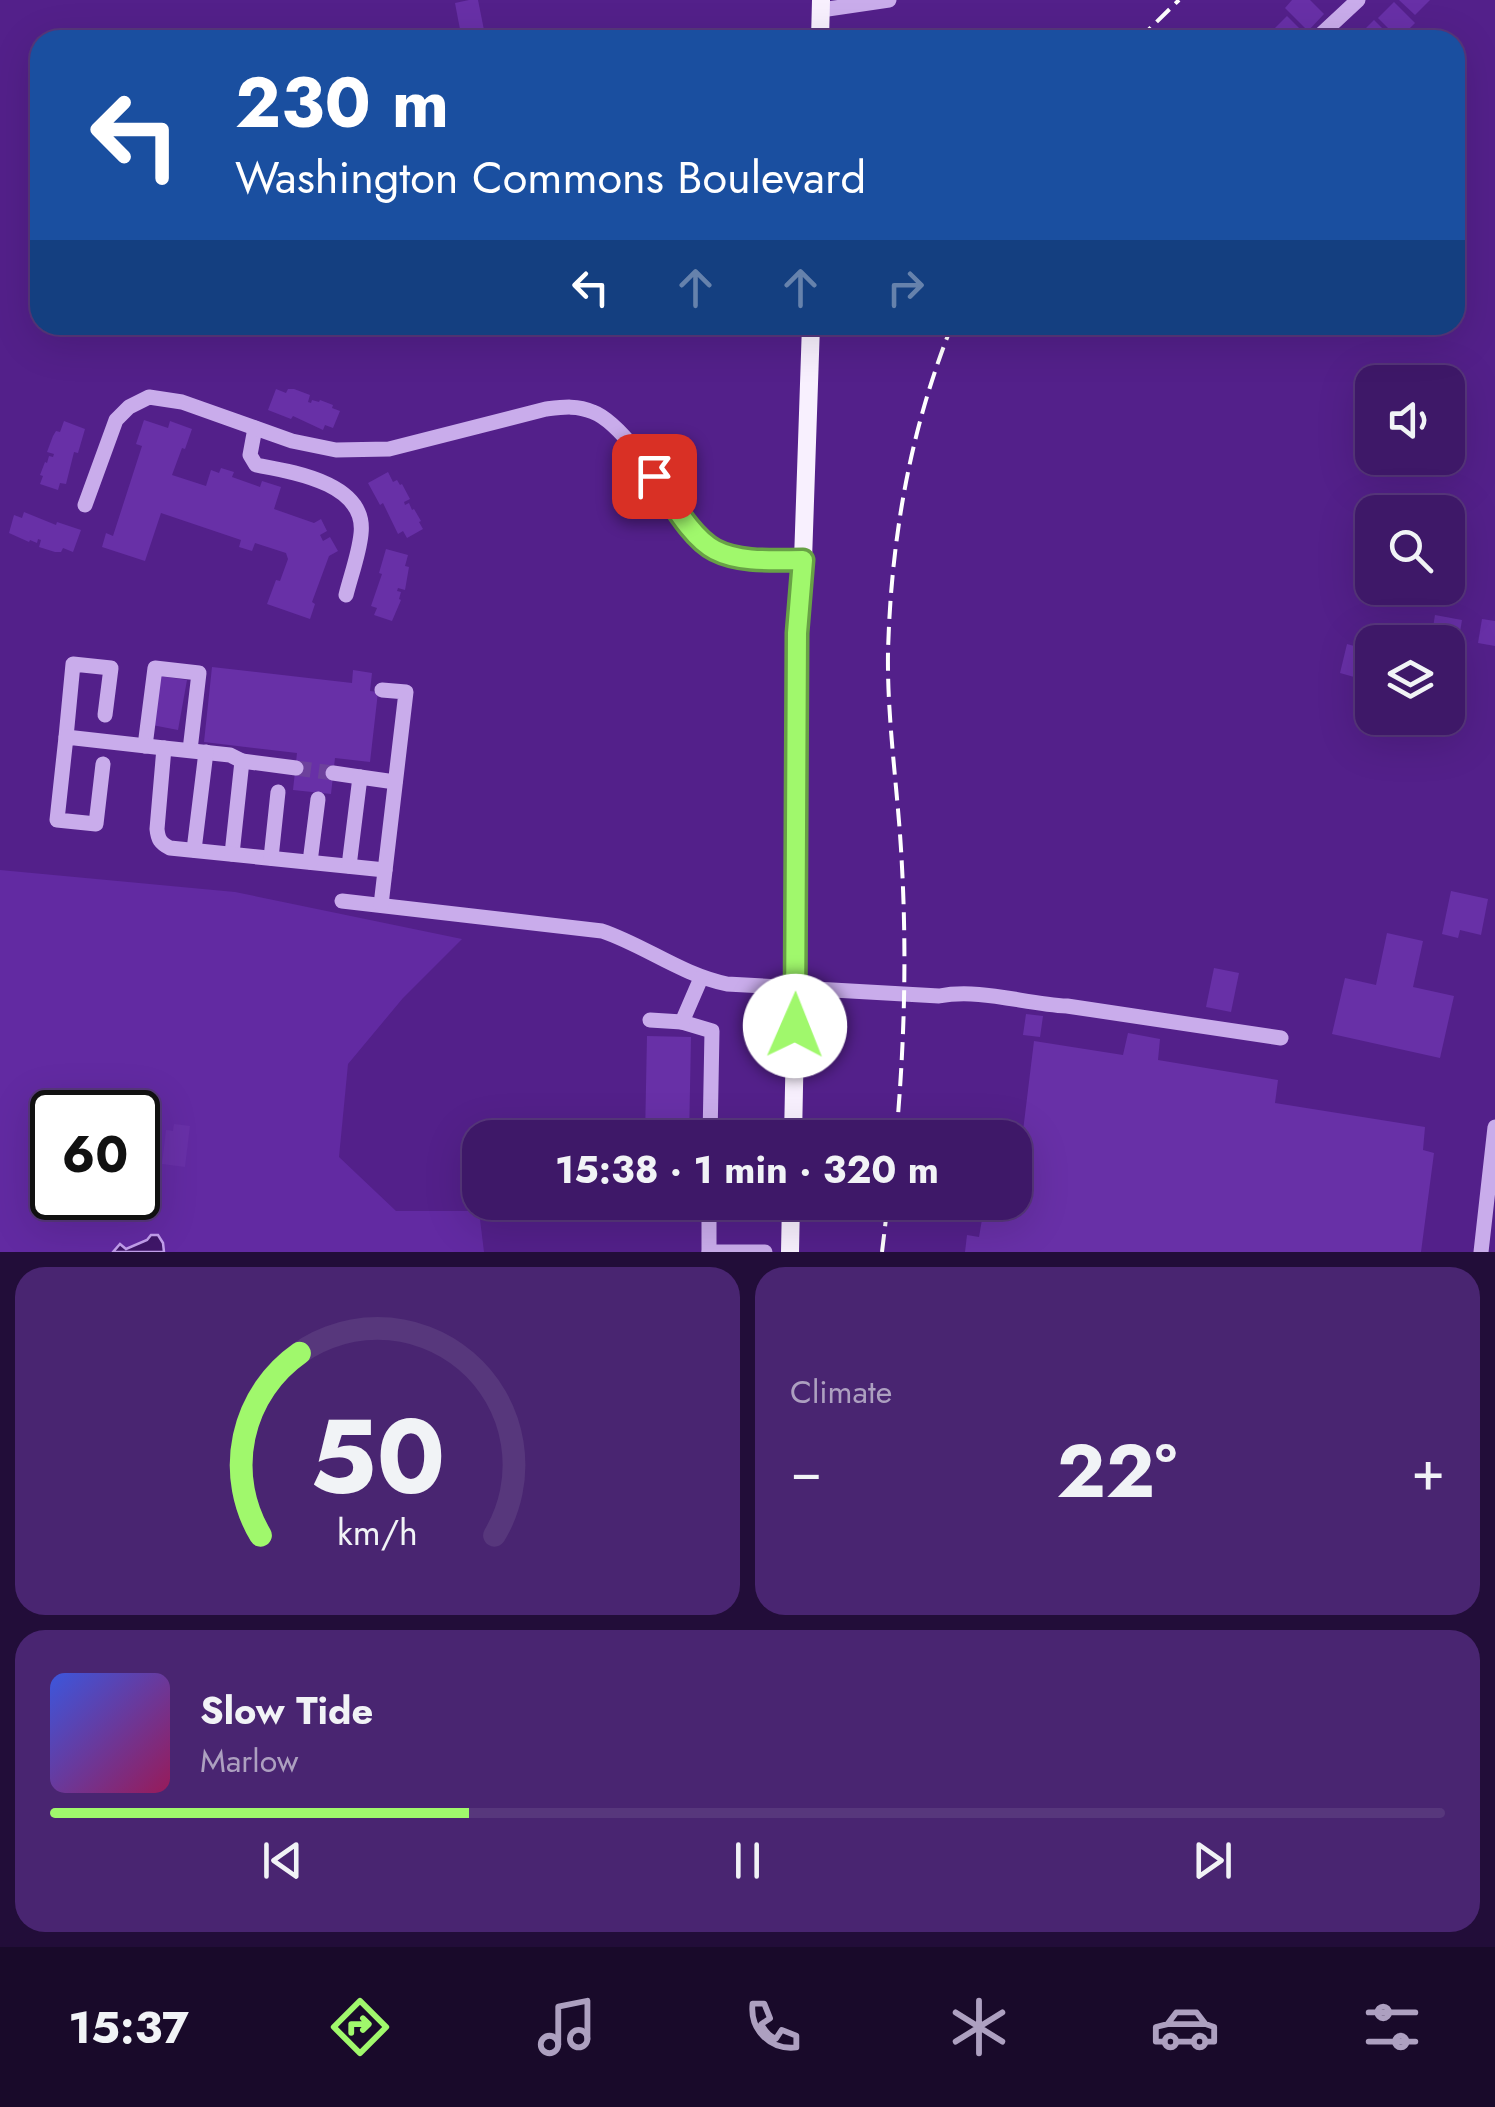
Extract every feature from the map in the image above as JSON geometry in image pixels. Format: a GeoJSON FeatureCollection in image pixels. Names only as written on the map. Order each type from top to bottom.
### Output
{"type":"FeatureCollection","features":[{"type":"Feature","properties":{"kind":"main road"},"geometry":{"type":"LineString","coordinates":[[820,30],[821,5]]}},
{"type":"Feature","properties":{"kind":"main road"},"geometry":{"type":"LineString","coordinates":[[792,1120],[797,633],[810,335]]}},
{"type":"Feature","properties":{"kind":"main road"},"geometry":{"type":"LineString","coordinates":[[790,1252],[791,1220]]}},
{"type":"Feature","properties":{"kind":"street"},"geometry":{"type":"LineString","coordinates":[[821,5],[889,0]]}},
{"type":"Feature","properties":{"kind":"street"},"geometry":{"type":"LineString","coordinates":[[1326,30],[1358,0]]}},
{"type":"Feature","properties":{"kind":"street"},"geometry":{"type":"LineString","coordinates":[[85,505],[116,420],[129,406],[149,397],[182,402],[300,443],[336,450],[389,449],[546,408],[571,406],[596,412],[616,426],[699,538],[716,551],[743,558],[803,560]]}},
{"type":"Feature","properties":{"kind":"street"},"geometry":{"type":"LineString","coordinates":[[255,428],[250,456],[256,465],[318,480],[348,496],[361,516],[362,534],[346,595]]}},
{"type":"Feature","properties":{"kind":"street"},"geometry":{"type":"LineString","coordinates":[[284,471],[300,443]]}},
{"type":"Feature","properties":{"kind":"street"},"geometry":{"type":"LineString","coordinates":[[103,764],[96,824],[56,820],[73,664],[110,668],[105,715]]}},
{"type":"Feature","properties":{"kind":"street"},"geometry":{"type":"LineString","coordinates":[[145,746],[155,668],[199,673],[194,850]]}},
{"type":"Feature","properties":{"kind":"street"},"geometry":{"type":"LineString","coordinates":[[381,905],[406,692],[382,690]]}},
{"type":"Feature","properties":{"kind":"street"},"geometry":{"type":"LineString","coordinates":[[66,737],[230,755],[296,768]]}},
{"type":"Feature","properties":{"kind":"street"},"geometry":{"type":"LineString","coordinates":[[164,748],[158,838],[162,844],[170,848],[385,870]]}},
{"type":"Feature","properties":{"kind":"street"},"geometry":{"type":"LineString","coordinates":[[232,854],[242,760]]}},
{"type":"Feature","properties":{"kind":"street"},"geometry":{"type":"LineString","coordinates":[[333,773],[395,782]]}},
{"type":"Feature","properties":{"kind":"street"},"geometry":{"type":"LineString","coordinates":[[349,866],[360,777]]}},
{"type":"Feature","properties":{"kind":"street"},"geometry":{"type":"LineString","coordinates":[[271,858],[278,792]]}},
{"type":"Feature","properties":{"kind":"street"},"geometry":{"type":"LineString","coordinates":[[310,862],[318,799]]}},
{"type":"Feature","properties":{"kind":"street"},"geometry":{"type":"LineString","coordinates":[[342,901],[602,932],[701,978],[727,984],[938,996],[957,992],[1281,1038]]}},
{"type":"Feature","properties":{"kind":"street"},"geometry":{"type":"LineString","coordinates":[[682,1022],[701,978]]}},
{"type":"Feature","properties":{"kind":"street"},"geometry":{"type":"LineString","coordinates":[[650,1020],[682,1022],[712,1031],[710,1120]]}},
{"type":"Feature","properties":{"kind":"street"},"geometry":{"type":"LineString","coordinates":[[1481,1252],[1495,1127]]}},
{"type":"Feature","properties":{"kind":"street"},"geometry":{"type":"LineString","coordinates":[[710,1220],[709,1252],[765,1252]]}},
{"type":"Feature","properties":{"kind":"shaded area"},"geometry":{"type":"Polygon","coordinates":[[[0,870],[235,892],[462,939],[403,998],[348,1064],[339,1157],[396,1211],[462,1211],[462,1220],[480,1220],[484,1252],[0,1252],[0,870]]]}},
{"type":"Feature","properties":{"kind":"shaded area"},"geometry":{"type":"Polygon","coordinates":[[[158,1235],[164,1252],[113,1252],[120,1244],[126,1249],[158,1235]]]}},
{"type":"Feature","properties":{"kind":"building"},"geometry":{"type":"Polygon","coordinates":[[[478,0],[484,30],[460,30],[455,3],[478,0]]]}},
{"type":"Feature","properties":{"kind":"building"},"geometry":{"type":"Polygon","coordinates":[[[1292,0],[1310,0],[1324,14],[1307,30],[1285,8],[1292,0]]]}},
{"type":"Feature","properties":{"kind":"building"},"geometry":{"type":"Polygon","coordinates":[[[1399,0],[1430,0],[1415,15],[1399,0]]]}},
{"type":"Feature","properties":{"kind":"building"},"geometry":{"type":"Polygon","coordinates":[[[1394,2],[1415,23],[1408,30],[1390,30],[1378,18],[1394,2]]]}},
{"type":"Feature","properties":{"kind":"building"},"geometry":{"type":"Polygon","coordinates":[[[1287,16],[1301,30],[1273,30],[1287,16]]]}},
{"type":"Feature","properties":{"kind":"building"},"geometry":{"type":"Polygon","coordinates":[[[1374,20],[1384,30],[1364,30],[1374,20]]]}},
{"type":"Feature","properties":{"kind":"building"},"geometry":{"type":"Polygon","coordinates":[[[276,389],[286,393],[294,389],[310,395],[308,402],[320,400],[333,405],[340,411],[333,428],[325,425],[323,430],[268,410],[276,389]]]}},
{"type":"Feature","properties":{"kind":"building"},"geometry":{"type":"Polygon","coordinates":[[[144,420],[168,428],[170,421],[192,429],[172,475],[206,486],[211,470],[219,473],[221,468],[234,472],[232,477],[260,487],[262,481],[281,487],[274,509],[314,523],[321,519],[327,531],[320,535],[323,541],[330,537],[338,551],[329,556],[310,619],[267,604],[276,580],[280,581],[288,559],[286,553],[255,543],[252,551],[239,547],[241,540],[161,513],[145,561],[102,547],[106,533],[113,536],[142,446],[136,444],[144,420]]]}},
{"type":"Feature","properties":{"kind":"building"},"geometry":{"type":"Polygon","coordinates":[[[64,421],[85,429],[66,484],[60,483],[58,490],[40,484],[40,475],[49,456],[53,457],[47,452],[64,421]]]}},
{"type":"Feature","properties":{"kind":"building"},"geometry":{"type":"Polygon","coordinates":[[[388,472],[393,482],[402,484],[410,499],[405,505],[409,503],[421,521],[423,529],[407,538],[403,531],[398,534],[368,483],[388,472]]]}},
{"type":"Feature","properties":{"kind":"building"},"geometry":{"type":"Polygon","coordinates":[[[24,512],[81,530],[73,552],[63,548],[55,552],[39,547],[41,540],[29,542],[9,533],[14,515],[22,518],[24,512]]]}},
{"type":"Feature","properties":{"kind":"building"},"geometry":{"type":"Polygon","coordinates":[[[386,549],[408,555],[405,566],[409,567],[405,590],[397,591],[401,592],[401,600],[392,621],[374,615],[377,608],[371,606],[386,549]]]}},
{"type":"Feature","properties":{"kind":"building"},"geometry":{"type":"Polygon","coordinates":[[[1435,615],[1462,620],[1461,625],[1433,625],[1435,615]]]}},
{"type":"Feature","properties":{"kind":"building"},"geometry":{"type":"Polygon","coordinates":[[[1482,619],[1495,621],[1495,646],[1478,643],[1482,619]]]}},
{"type":"Feature","properties":{"kind":"building"},"geometry":{"type":"Polygon","coordinates":[[[1347,644],[1355,646],[1355,677],[1340,673],[1347,644]]]}},
{"type":"Feature","properties":{"kind":"building"},"geometry":{"type":"Polygon","coordinates":[[[212,667],[352,683],[353,670],[372,673],[370,691],[378,692],[370,762],[335,758],[331,794],[293,790],[297,753],[204,742],[212,667]]]}},
{"type":"Feature","properties":{"kind":"building"},"geometry":{"type":"Polygon","coordinates":[[[160,676],[187,680],[178,730],[152,725],[160,676]]]}},
{"type":"Feature","properties":{"kind":"building"},"geometry":{"type":"Polygon","coordinates":[[[1451,891],[1488,899],[1481,935],[1460,930],[1458,938],[1442,934],[1451,891]]]}},
{"type":"Feature","properties":{"kind":"building"},"geometry":{"type":"Polygon","coordinates":[[[1387,933],[1423,941],[1413,987],[1454,996],[1440,1058],[1332,1034],[1345,978],[1376,985],[1387,933]]]}},
{"type":"Feature","properties":{"kind":"building"},"geometry":{"type":"Polygon","coordinates":[[[1214,968],[1239,973],[1231,1012],[1206,1007],[1214,968]]]}},
{"type":"Feature","properties":{"kind":"building"},"geometry":{"type":"Polygon","coordinates":[[[1026,1014],[1043,1016],[1040,1037],[1023,1035],[1026,1014]]]}},
{"type":"Feature","properties":{"kind":"building"},"geometry":{"type":"Polygon","coordinates":[[[1128,1033],[1160,1039],[1158,1060],[1278,1080],[1275,1103],[1425,1127],[1423,1150],[1434,1153],[1421,1252],[965,1252],[967,1235],[979,1237],[982,1220],[1032,1220],[1032,1120],[1024,1120],[1034,1041],[1123,1055],[1128,1033]]]}},
{"type":"Feature","properties":{"kind":"building"},"geometry":{"type":"Polygon","coordinates":[[[647,1036],[691,1037],[689,1120],[645,1120],[647,1036]]]}},
{"type":"Feature","properties":{"kind":"building"},"geometry":{"type":"Polygon","coordinates":[[[174,1124],[190,1126],[185,1167],[162,1164],[166,1130],[173,1131],[174,1124]]]}},
{"type":"Feature","properties":{"kind":"tunnel"},"geometry":{"type":"LineString","coordinates":[[296,768],[333,773]]}},
{"type":"Feature","properties":{"kind":"railway"},"geometry":{"type":"LineString","coordinates":[[1148,30],[1179,0]]}},
{"type":"Feature","properties":{"kind":"railway"},"geometry":{"type":"LineString","coordinates":[[897,1120],[904,921],[889,701],[890,610],[905,486],[925,404],[948,335]]}},
{"type":"Feature","properties":{"kind":"railway"},"geometry":{"type":"LineString","coordinates":[[882,1252],[886,1220]]}},
{"type":"Feature","properties":{"kind":"route"},"geometry":{"type":"LineString","coordinates":[[654,476],[699,538],[716,551],[743,558],[803,560],[797,633],[795,1026]]}}]}
